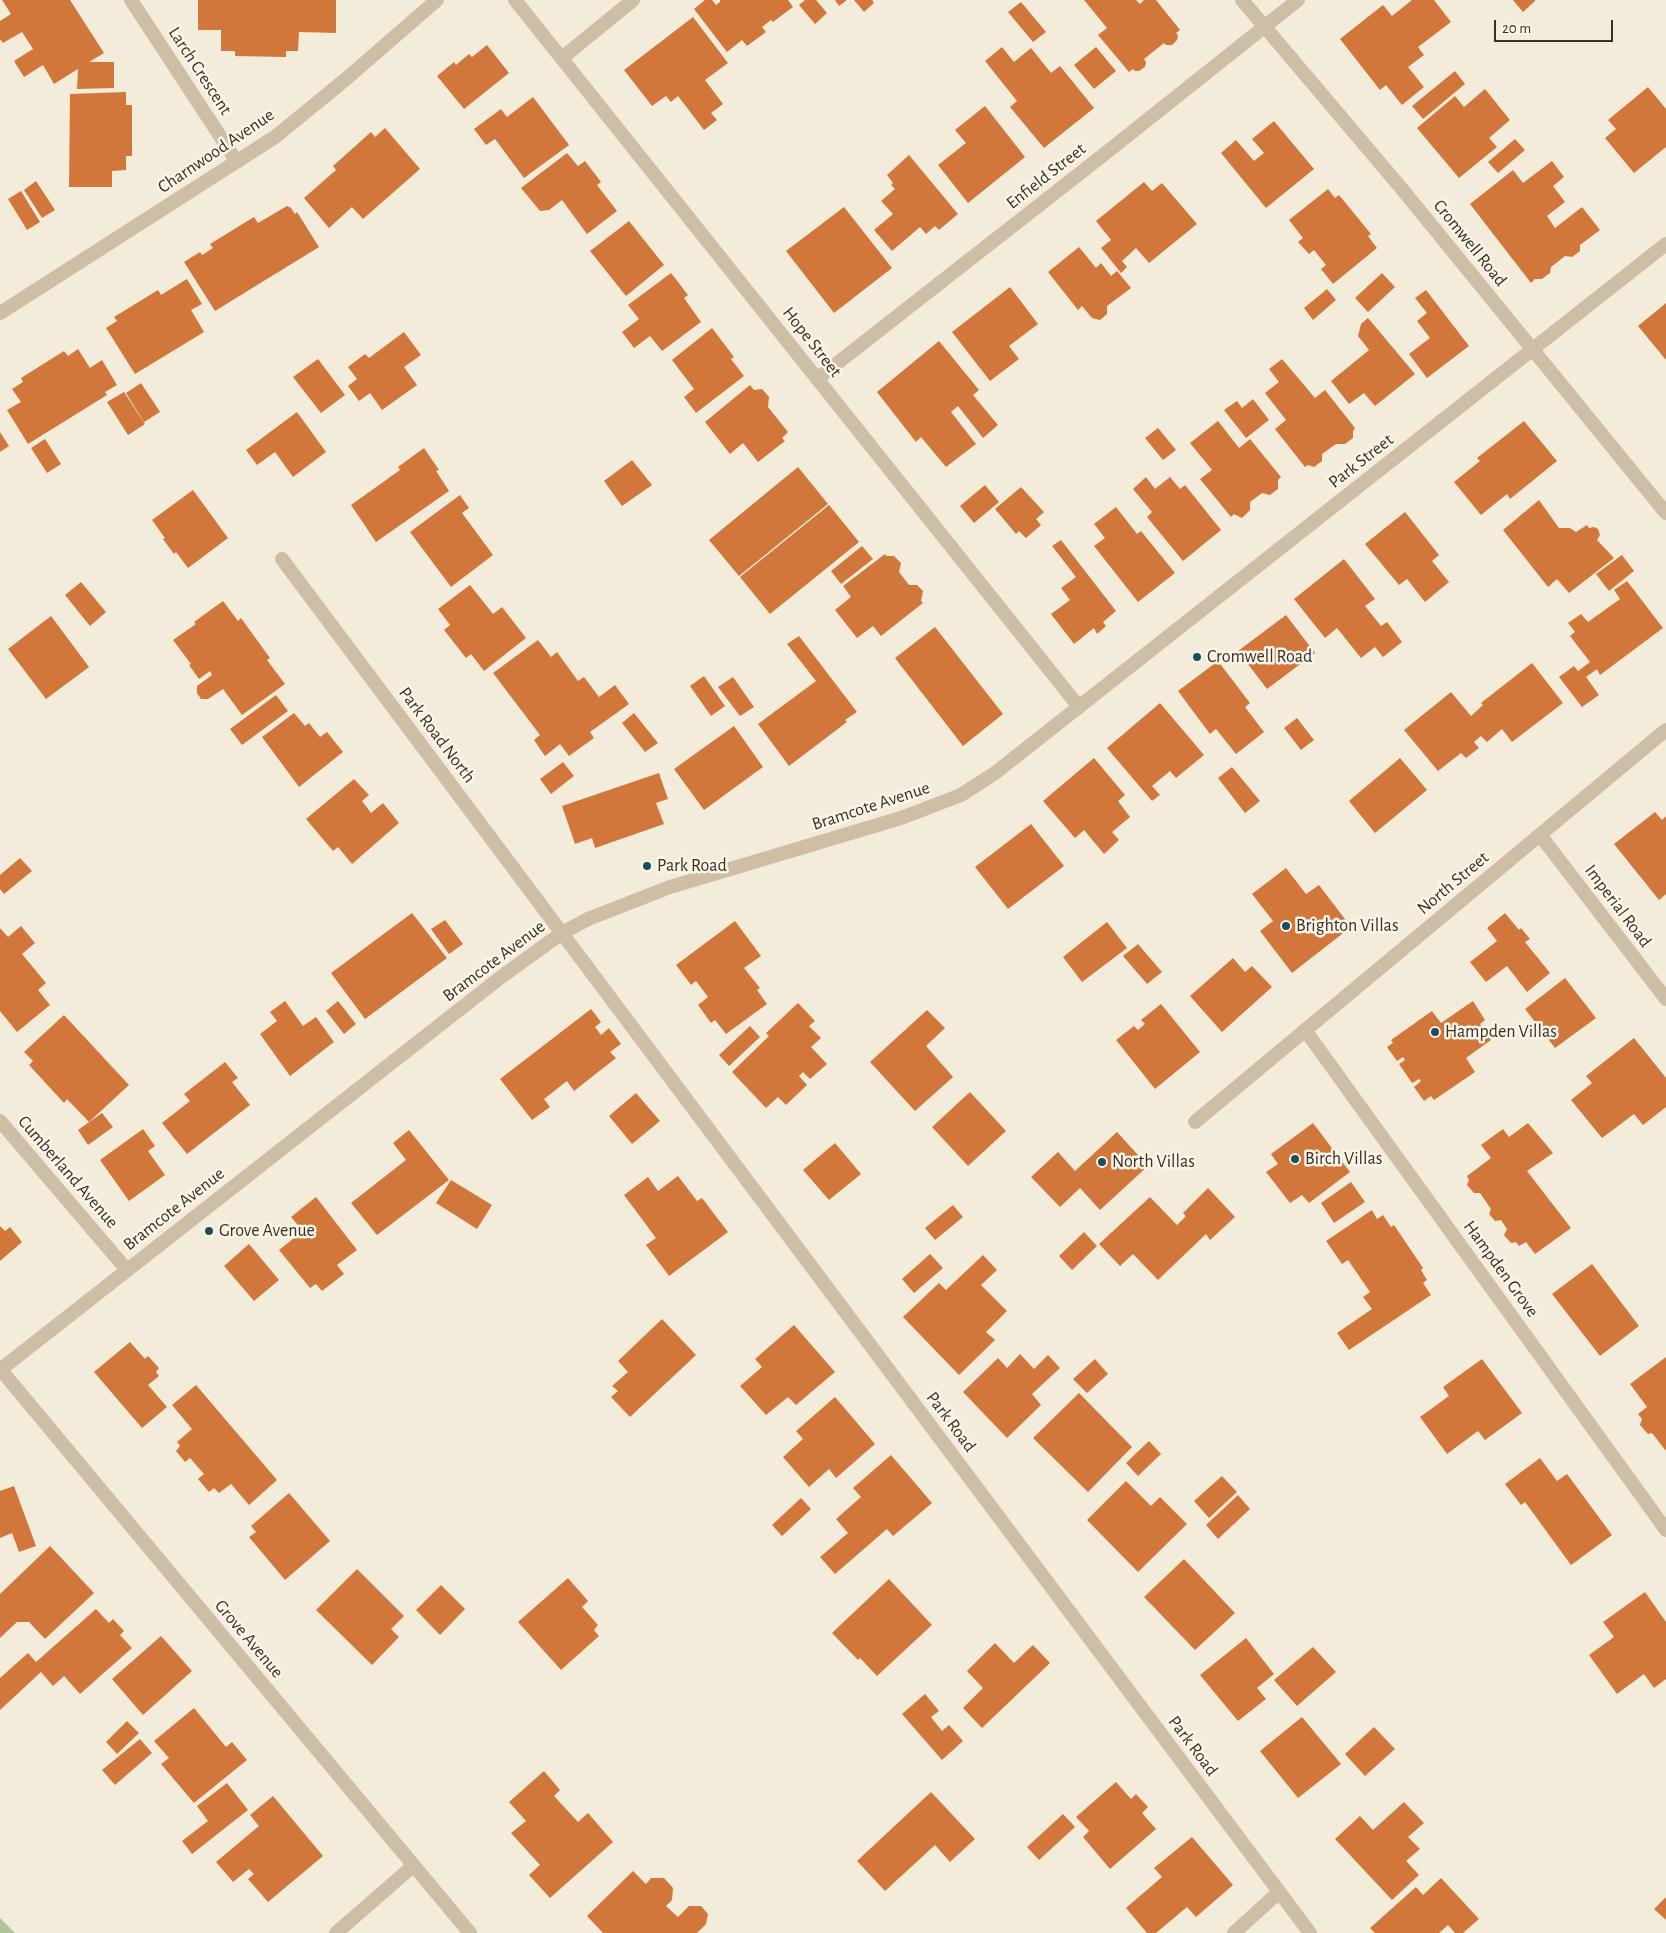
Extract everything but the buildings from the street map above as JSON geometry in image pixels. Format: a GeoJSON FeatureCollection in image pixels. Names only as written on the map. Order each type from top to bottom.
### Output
{"type":"FeatureCollection","features":[{"type":"Feature","properties":{"kind":"street","name":"Larch Crescent"},"geometry":{"type":"LineString","coordinates":[[131,0],[237,162]]}},
{"type":"Feature","properties":{"kind":"street","name":"Charnwood Avenue"},"geometry":{"type":"LineString","coordinates":[[0,313],[274,137],[437,0]]}},
{"type":"Feature","properties":{"kind":"street","name":"Hope Street"},"geometry":{"type":"LineString","coordinates":[[515,0],[1079,707]]}},
{"type":"Feature","properties":{"kind":"street"},"geometry":{"type":"LineString","coordinates":[[562,58],[634,0]]}},
{"type":"Feature","properties":{"kind":"street","name":"Cromwell Road"},"geometry":{"type":"LineString","coordinates":[[1242,0],[1402,189],[1666,513]]}},
{"type":"Feature","properties":{"kind":"street","name":"Enfield Street"},"geometry":{"type":"LineString","coordinates":[[816,379],[1298,0]]}},
{"type":"Feature","properties":{"kind":"street","name":"Park Street"},"geometry":{"type":"LineString","coordinates":[[1079,707],[1666,244]]}},
{"type":"Feature","properties":{"kind":"street","name":"Park Road North"},"geometry":{"type":"LineString","coordinates":[[282,560],[562,933]]}},
{"type":"Feature","properties":{"kind":"street","name":"Bramcote Avenue"},"geometry":{"type":"LineString","coordinates":[[0,1370],[502,977],[562,933],[588,918],[670,887],[939,805],[961,795],[995,774],[1079,707]]}},
{"type":"Feature","properties":{"kind":"street","name":"North Street"},"geometry":{"type":"LineString","coordinates":[[1195,1122],[1666,730]]}},
{"type":"Feature","properties":{"kind":"street","name":"Imperial Road"},"geometry":{"type":"LineString","coordinates":[[1540,835],[1666,999]]}},
{"type":"Feature","properties":{"kind":"street","name":"Park Road"},"geometry":{"type":"LineString","coordinates":[[562,933],[1310,1933]]}},
{"type":"Feature","properties":{"kind":"street","name":"Hampden Grove"},"geometry":{"type":"LineString","coordinates":[[1305,1030],[1666,1530]]}},
{"type":"Feature","properties":{"kind":"street","name":"Cumberland Avenue"},"geometry":{"type":"LineString","coordinates":[[0,1121],[127,1270]]}},
{"type":"Feature","properties":{"kind":"street","name":"Grove Avenue"},"geometry":{"type":"LineString","coordinates":[[0,1370],[470,1933]]}},
{"type":"Feature","properties":{"kind":"street"},"geometry":{"type":"LineString","coordinates":[[336,1933],[413,1866]]}},
{"type":"Feature","properties":{"kind":"street"},"geometry":{"type":"LineString","coordinates":[[1234,1933],[1279,1892]]}},
{"type":"Feature","properties":{"kind":"green space"},"geometry":{"type":"Polygon","coordinates":[[[0,1918],[15,1933],[0,1933],[0,1918]]]}},
{"type":"Feature","properties":{"kind":"place","name":"Cromwell Road"},"geometry":{"type":"Point","coordinates":[1197,657]}},
{"type":"Feature","properties":{"kind":"place","name":"Park Road"},"geometry":{"type":"Point","coordinates":[647,866]}},
{"type":"Feature","properties":{"kind":"place","name":"Brighton Villas"},"geometry":{"type":"Point","coordinates":[1286,926]}},
{"type":"Feature","properties":{"kind":"place","name":"Hampden Villas"},"geometry":{"type":"Point","coordinates":[1435,1032]}},
{"type":"Feature","properties":{"kind":"place","name":"Birch Villas"},"geometry":{"type":"Point","coordinates":[1295,1159]}},
{"type":"Feature","properties":{"kind":"place","name":"North Villas"},"geometry":{"type":"Point","coordinates":[1102,1162]}},
{"type":"Feature","properties":{"kind":"place","name":"Grove Avenue"},"geometry":{"type":"Point","coordinates":[209,1231]}}]}
